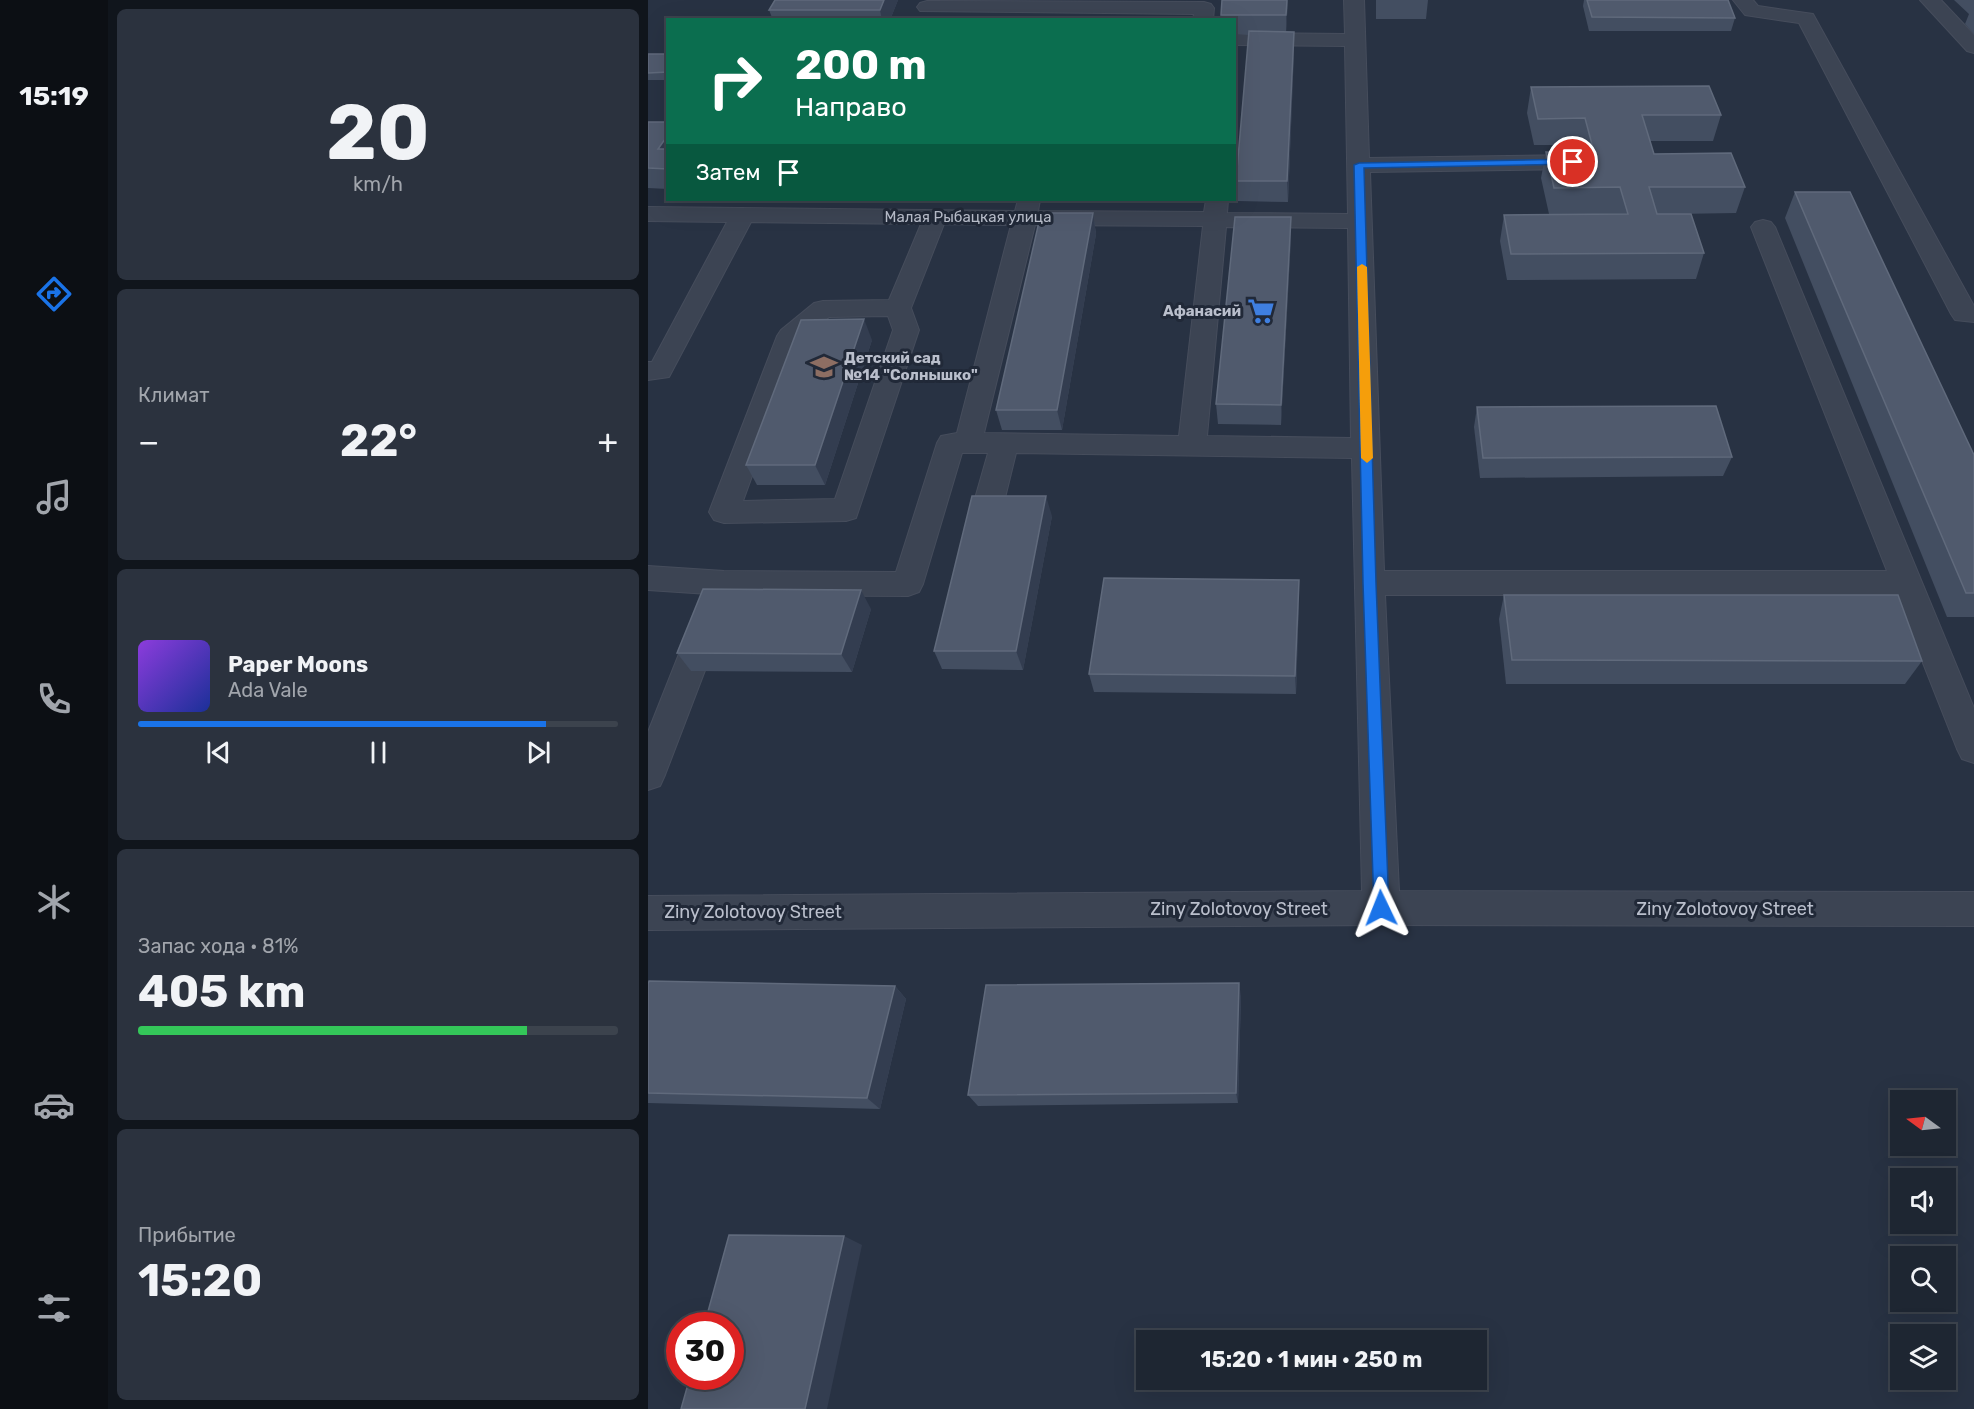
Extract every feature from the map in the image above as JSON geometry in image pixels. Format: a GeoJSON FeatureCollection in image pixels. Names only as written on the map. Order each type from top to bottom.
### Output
{"type":"FeatureCollection","features":[{"type":"Feature","properties":{"kind":"street"},"geometry":{"type":"LineString","coordinates":[[1354,0],[1369,583],[1381,908]]}},
{"type":"Feature","properties":{"kind":"street"},"geometry":{"type":"LineString","coordinates":[[1743,0],[1752,11],[1806,18],[1964,314],[1974,314]]}},
{"type":"Feature","properties":{"kind":"street"},"geometry":{"type":"LineString","coordinates":[[1930,0],[1974,47]]}},
{"type":"Feature","properties":{"kind":"street"},"geometry":{"type":"LineString","coordinates":[[926,9],[1204,8],[1203,18]]}},
{"type":"Feature","properties":{"kind":"street"},"geometry":{"type":"LineString","coordinates":[[1236,39],[1355,40]]}},
{"type":"Feature","properties":{"kind":"street"},"geometry":{"type":"LineString","coordinates":[[1359,165],[1573,162]]}},
{"type":"Feature","properties":{"kind":"street","name":"Малая Рыбацкая улица"},"geometry":{"type":"LineString","coordinates":[[648,214],[742,216],[839,208],[935,217],[1027,209],[1216,210],[1360,221]]}},
{"type":"Feature","properties":{"kind":"street"},"geometry":{"type":"LineString","coordinates":[[968,443],[1027,209]]}},
{"type":"Feature","properties":{"kind":"street"},"geometry":{"type":"LineString","coordinates":[[1192,447],[1216,210]]}},
{"type":"Feature","properties":{"kind":"street"},"geometry":{"type":"LineString","coordinates":[[648,371],[660,371],[742,216]]}},
{"type":"Feature","properties":{"kind":"street"},"geometry":{"type":"LineString","coordinates":[[898,308],[823,309],[790,336],[724,512],[846,510],[906,330],[898,308],[935,217]]}},
{"type":"Feature","properties":{"kind":"street"},"geometry":{"type":"LineString","coordinates":[[1763,227],[1905,583],[1965,707],[1974,749]]}},
{"type":"Feature","properties":{"kind":"street"},"geometry":{"type":"LineString","coordinates":[[648,578],[724,583],[908,584],[951,443],[1367,448]]}},
{"type":"Feature","properties":{"kind":"street"},"geometry":{"type":"LineString","coordinates":[[988,502],[1004,444]]}},
{"type":"Feature","properties":{"kind":"street"},"geometry":{"type":"LineString","coordinates":[[648,775],[724,583]]}},
{"type":"Feature","properties":{"kind":"street"},"geometry":{"type":"LineString","coordinates":[[1369,583],[1905,583]]}},
{"type":"Feature","properties":{"kind":"street","name":"Ziny Zolotovoy Street"},"geometry":{"type":"LineString","coordinates":[[648,913],[1381,908],[1974,909]]}},
{"type":"Feature","properties":{"kind":"building"},"geometry":{"type":"Polygon","coordinates":[[[775,0],[884,0],[880,10],[769,10],[775,0]]]}},
{"type":"Feature","properties":{"kind":"building"},"geometry":{"type":"Polygon","coordinates":[[[1222,0],[1287,0],[1286,15],[1221,15],[1222,0]]]}},
{"type":"Feature","properties":{"kind":"building"},"geometry":{"type":"Polygon","coordinates":[[[1587,0],[1728,0],[1735,18],[1592,17],[1587,0]]]}},
{"type":"Feature","properties":{"kind":"building"},"geometry":{"type":"Polygon","coordinates":[[[1249,31],[1294,32],[1287,181],[1236,181],[1249,31]]]}},
{"type":"Feature","properties":{"kind":"building"},"geometry":{"type":"Polygon","coordinates":[[[648,54],[666,54],[666,72],[648,73],[648,54]]]}},
{"type":"Feature","properties":{"kind":"building"},"geometry":{"type":"Polygon","coordinates":[[[1709,86],[1721,115],[1642,115],[1654,154],[1731,153],[1745,187],[1649,187],[1657,214],[1691,214],[1704,253],[1511,254],[1504,215],[1628,214],[1620,187],[1554,188],[1546,152],[1594,152],[1585,118],[1538,119],[1531,87],[1709,86]]]}},
{"type":"Feature","properties":{"kind":"building"},"geometry":{"type":"Polygon","coordinates":[[[648,122],[666,122],[666,138],[658,149],[666,149],[666,169],[648,168],[648,122]]]}},
{"type":"Feature","properties":{"kind":"building"},"geometry":{"type":"Polygon","coordinates":[[[1795,192],[1850,192],[1974,455],[1974,593],[1966,593],[1795,192]]]}},
{"type":"Feature","properties":{"kind":"building"},"geometry":{"type":"Polygon","coordinates":[[[1041,213],[1093,213],[1057,410],[996,410],[1041,213]]]}},
{"type":"Feature","properties":{"kind":"building"},"geometry":{"type":"Polygon","coordinates":[[[1235,217],[1291,217],[1281,405],[1216,404],[1235,217]]]}},
{"type":"Feature","properties":{"kind":"building"},"geometry":{"type":"Polygon","coordinates":[[[864,319],[815,465],[746,465],[801,320],[864,319]]]}},
{"type":"Feature","properties":{"kind":"building"},"geometry":{"type":"Polygon","coordinates":[[[1716,406],[1732,457],[1483,458],[1477,407],[1716,406]]]}},
{"type":"Feature","properties":{"kind":"building"},"geometry":{"type":"Polygon","coordinates":[[[972,496],[1046,496],[1016,651],[934,651],[972,496]]]}},
{"type":"Feature","properties":{"kind":"building"},"geometry":{"type":"Polygon","coordinates":[[[1104,578],[1299,580],[1295,676],[1089,674],[1104,578]]]}},
{"type":"Feature","properties":{"kind":"building"},"geometry":{"type":"Polygon","coordinates":[[[703,589],[861,590],[841,654],[677,653],[703,589]]]}},
{"type":"Feature","properties":{"kind":"building"},"geometry":{"type":"Polygon","coordinates":[[[1504,595],[1898,595],[1922,661],[1512,660],[1504,595]]]}},
{"type":"Feature","properties":{"kind":"building"},"geometry":{"type":"Polygon","coordinates":[[[649,981],[895,986],[867,1098],[648,1093],[649,981]]]}},
{"type":"Feature","properties":{"kind":"building"},"geometry":{"type":"Polygon","coordinates":[[[1239,983],[1236,1093],[968,1095],[986,985],[1239,983]]]}},
{"type":"Feature","properties":{"kind":"building"},"geometry":{"type":"Polygon","coordinates":[[[729,1235],[844,1236],[805,1409],[681,1409],[686,1390],[744,1390],[744,1312],[708,1312],[729,1235]]]}},
{"type":"Feature","properties":{"kind":"slow traffic"},"geometry":{"type":"LineString","coordinates":[[1362,267],[1367,458]]}},
{"type":"Feature","properties":{"kind":"place","name":"Афанасий"},"geometry":{"type":"Point","coordinates":[1261,311]}},
{"type":"Feature","properties":{"kind":"place","name":"Детский сад №14 \"Солнышко\""},"geometry":{"type":"Point","coordinates":[824,367]}},
{"type":"Feature","properties":{"kind":"route"},"geometry":{"type":"LineString","coordinates":[[1381,908],[1369,583],[1359,165],[1573,162]]}}]}
